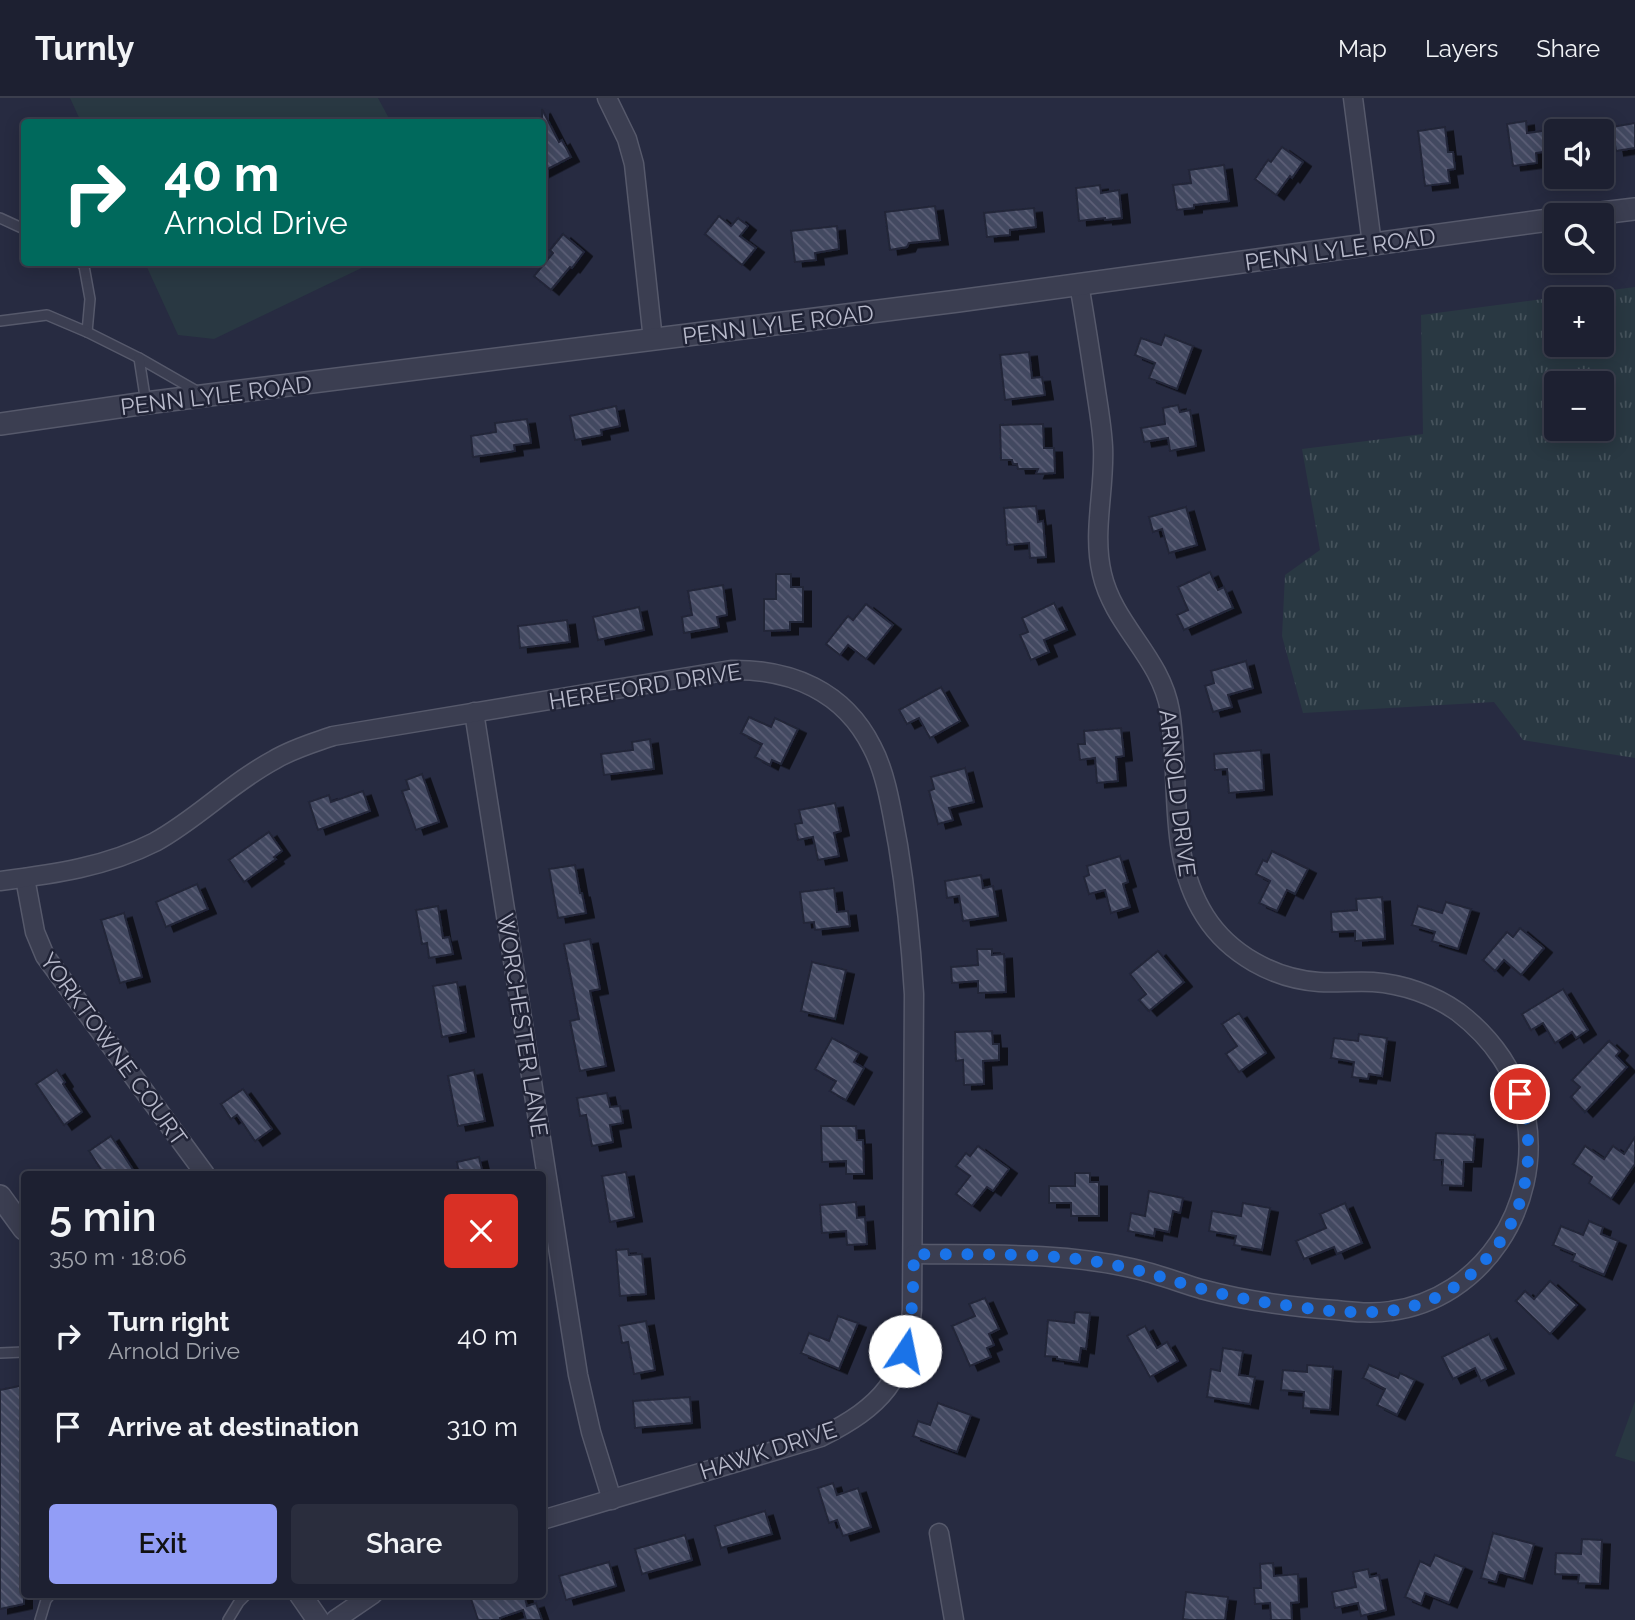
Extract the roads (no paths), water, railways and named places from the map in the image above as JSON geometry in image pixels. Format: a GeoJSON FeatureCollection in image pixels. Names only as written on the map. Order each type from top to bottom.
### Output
{"type":"FeatureCollection","features":[{"type":"Feature","properties":{"kind":"street"},"geometry":{"type":"LineString","coordinates":[[607,98],[627,139],[634,164],[653,340]]}},
{"type":"Feature","properties":{"kind":"street"},"geometry":{"type":"LineString","coordinates":[[1353,98],[1373,244]]}},
{"type":"Feature","properties":{"kind":"street"},"geometry":{"type":"LineString","coordinates":[[1614,212],[1635,209]]}},
{"type":"Feature","properties":{"kind":"street","name":"PENN LYLE ROAD"},"geometry":{"type":"LineString","coordinates":[[0,424],[146,402],[1080,285],[1544,221]]}},
{"type":"Feature","properties":{"kind":"street","name":"ARNOLD DRIVE"},"geometry":{"type":"LineString","coordinates":[[914,1254],[1037,1255],[1077,1259],[1132,1268],[1203,1289],[1258,1301],[1311,1309],[1395,1311],[1422,1304],[1446,1293],[1467,1279],[1485,1262],[1502,1240],[1513,1219],[1527,1171],[1526,1117],[1520,1094],[1508,1068],[1491,1042],[1473,1023],[1430,996],[1406,987],[1378,982],[1315,982],[1266,968],[1245,957],[1223,939],[1207,919],[1193,894],[1185,875],[1181,850],[1170,712],[1164,689],[1153,665],[1121,620],[1102,575],[1098,520],[1103,447],[1080,285]]}},
{"type":"Feature","properties":{"kind":"street","name":"HEREFORD DRIVE"},"geometry":{"type":"LineString","coordinates":[[0,881],[89,867],[120,857],[154,842],[182,825],[273,760],[302,746],[333,736],[731,670],[778,673],[801,681],[823,692],[843,708],[859,726],[881,768],[894,822],[903,873],[914,994],[914,1254]]}},
{"type":"Feature","properties":{"kind":"street","name":"WORCHESTER LANE"},"geometry":{"type":"LineString","coordinates":[[474,712],[578,1375],[591,1432],[612,1500]]}},
{"type":"Feature","properties":{"kind":"street","name":"YORKTOWNE COURT"},"geometry":{"type":"LineString","coordinates":[[25,878],[34,932],[45,956],[203,1171]]}},
{"type":"Feature","properties":{"kind":"street"},"geometry":{"type":"LineString","coordinates":[[0,1196],[21,1225]]}},
{"type":"Feature","properties":{"kind":"street","name":"HAWK DRIVE"},"geometry":{"type":"LineString","coordinates":[[546,1519],[821,1437],[847,1424],[868,1409],[899,1372],[911,1329],[914,1254]]}},
{"type":"Feature","properties":{"kind":"street"},"geometry":{"type":"LineString","coordinates":[[939,1533],[954,1620]]}},
{"type":"Feature","properties":{"kind":"street"},"geometry":{"type":"LineString","coordinates":[[303,1598],[318,1620]]}},
{"type":"Feature","properties":{"kind":"street"},"geometry":{"type":"LineString","coordinates":[[335,1620],[367,1598]]}},
{"type":"Feature","properties":{"kind":"lane"},"geometry":{"type":"LineString","coordinates":[[0,218],[21,228]]}},
{"type":"Feature","properties":{"kind":"lane"},"geometry":{"type":"LineString","coordinates":[[84,266],[90,299],[87,332]]}},
{"type":"Feature","properties":{"kind":"lane"},"geometry":{"type":"LineString","coordinates":[[0,321],[47,315],[139,358],[204,395]]}},
{"type":"Feature","properties":{"kind":"lane"},"geometry":{"type":"LineString","coordinates":[[139,358],[146,402]]}},
{"type":"Feature","properties":{"kind":"lane"},"geometry":{"type":"LineString","coordinates":[[0,1353],[21,1352]]}},
{"type":"Feature","properties":{"kind":"lane"},"geometry":{"type":"LineString","coordinates":[[40,1620],[48,1598]]}},
{"type":"Feature","properties":{"kind":"lane"},"geometry":{"type":"LineString","coordinates":[[228,1620],[243,1598]]}}]}
